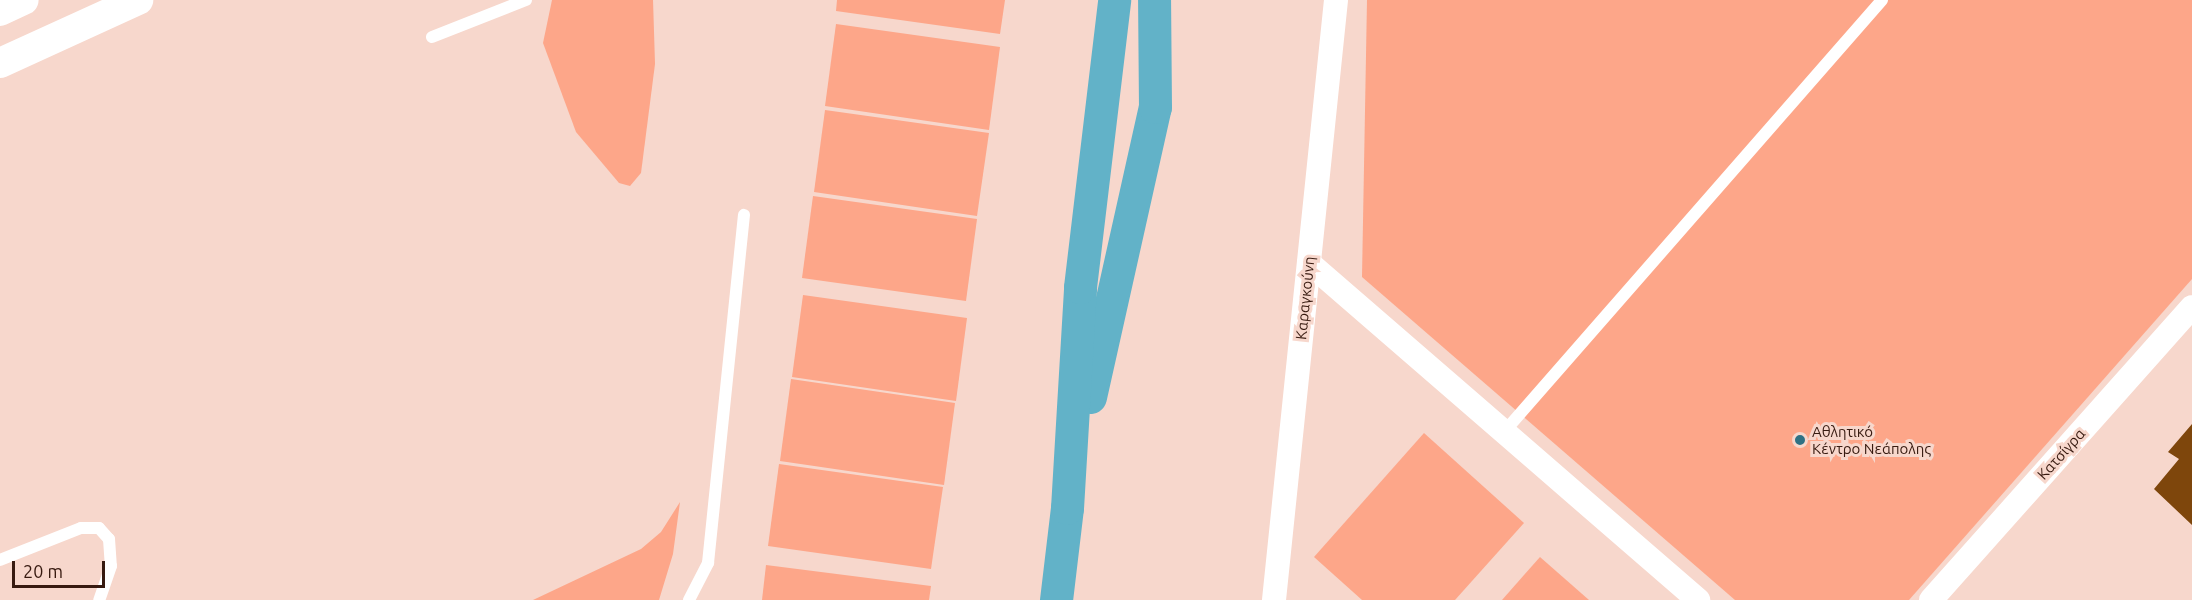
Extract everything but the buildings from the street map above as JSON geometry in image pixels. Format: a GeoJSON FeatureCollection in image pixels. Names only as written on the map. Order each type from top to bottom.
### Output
{"type":"FeatureCollection","features":[{"type":"Feature","properties":{"kind":"highway"},"geometry":{"type":"LineString","coordinates":[[1056,600],[1067,508],[1080,287],[1114,0]]}},
{"type":"Feature","properties":{"kind":"highway"},"geometry":{"type":"LineString","coordinates":[[1067,508],[1155,107],[1154,0]]}},
{"type":"Feature","properties":{"kind":"street"},"geometry":{"type":"LineString","coordinates":[[0,11],[24,0]]}},
{"type":"Feature","properties":{"kind":"street"},"geometry":{"type":"LineString","coordinates":[[0,63],[138,0]]}},
{"type":"Feature","properties":{"kind":"street","name":"Καραγκούνη"},"geometry":{"type":"LineString","coordinates":[[1274,600],[1339,4]]}},
{"type":"Feature","properties":{"kind":"street"},"geometry":{"type":"LineString","coordinates":[[1309,263],[1698,600]]}},
{"type":"Feature","properties":{"kind":"street","name":"Κατσίγρα"},"geometry":{"type":"LineString","coordinates":[[1931,600],[2192,307]]}},
{"type":"Feature","properties":{"kind":"lane"},"geometry":{"type":"LineString","coordinates":[[432,37],[526,0]]}},
{"type":"Feature","properties":{"kind":"lane"},"geometry":{"type":"LineString","coordinates":[[1504,432],[1882,0]]}},
{"type":"Feature","properties":{"kind":"lane"},"geometry":{"type":"LineString","coordinates":[[689,600],[708,563],[744,215]]}},
{"type":"Feature","properties":{"kind":"lane"},"geometry":{"type":"LineString","coordinates":[[0,560],[81,528],[99,528],[109,539],[111,566],[99,600]]}},
{"type":"Feature","properties":{"kind":"shaded area"},"geometry":{"type":"Polygon","coordinates":[[[552,0],[653,0],[655,64],[641,173],[630,186],[619,183],[576,132],[543,43],[552,0]]]}},
{"type":"Feature","properties":{"kind":"shaded area"},"geometry":{"type":"Polygon","coordinates":[[[837,0],[1005,0],[1000,34],[836,11],[837,0]]]}},
{"type":"Feature","properties":{"kind":"shaded area","name":"Αθλητικό Κέντρο Νεάπολης"},"geometry":{"type":"Polygon","coordinates":[[[1367,0],[2192,0],[2192,279],[1909,600],[1735,600],[1362,277],[1367,0]]]}},
{"type":"Feature","properties":{"kind":"shaded area"},"geometry":{"type":"Polygon","coordinates":[[[836,24],[1000,47],[989,130],[825,106],[836,24]]]}},
{"type":"Feature","properties":{"kind":"shaded area"},"geometry":{"type":"Polygon","coordinates":[[[825,110],[989,133],[977,216],[814,192],[825,110]]]}},
{"type":"Feature","properties":{"kind":"shaded area"},"geometry":{"type":"Polygon","coordinates":[[[813,196],[977,219],[966,301],[802,278],[813,196]]]}},
{"type":"Feature","properties":{"kind":"shaded area"},"geometry":{"type":"Polygon","coordinates":[[[803,295],[967,318],[956,401],[792,377],[803,295]]]}},
{"type":"Feature","properties":{"kind":"shaded area"},"geometry":{"type":"Polygon","coordinates":[[[791,379],[955,403],[944,485],[780,461],[791,379]]]}},
{"type":"Feature","properties":{"kind":"shaded area"},"geometry":{"type":"Polygon","coordinates":[[[1424,433],[1524,523],[1455,600],[1362,600],[1314,557],[1424,433]]]}},
{"type":"Feature","properties":{"kind":"shaded area"},"geometry":{"type":"Polygon","coordinates":[[[779,464],[943,487],[931,569],[768,546],[779,464]]]}},
{"type":"Feature","properties":{"kind":"shaded area"},"geometry":{"type":"Polygon","coordinates":[[[680,502],[673,554],[659,600],[533,600],[641,549],[661,532],[680,502]]]}},
{"type":"Feature","properties":{"kind":"shaded area"},"geometry":{"type":"Polygon","coordinates":[[[1540,557],[1589,600],[1502,600],[1540,557]]]}},
{"type":"Feature","properties":{"kind":"shaded area"},"geometry":{"type":"Polygon","coordinates":[[[766,565],[931,586],[929,600],[762,600],[766,565]]]}},
{"type":"Feature","properties":{"kind":"place","name":"Αθλητικό Κέντρο Νεάπολης"},"geometry":{"type":"Point","coordinates":[1800,440]}}]}
